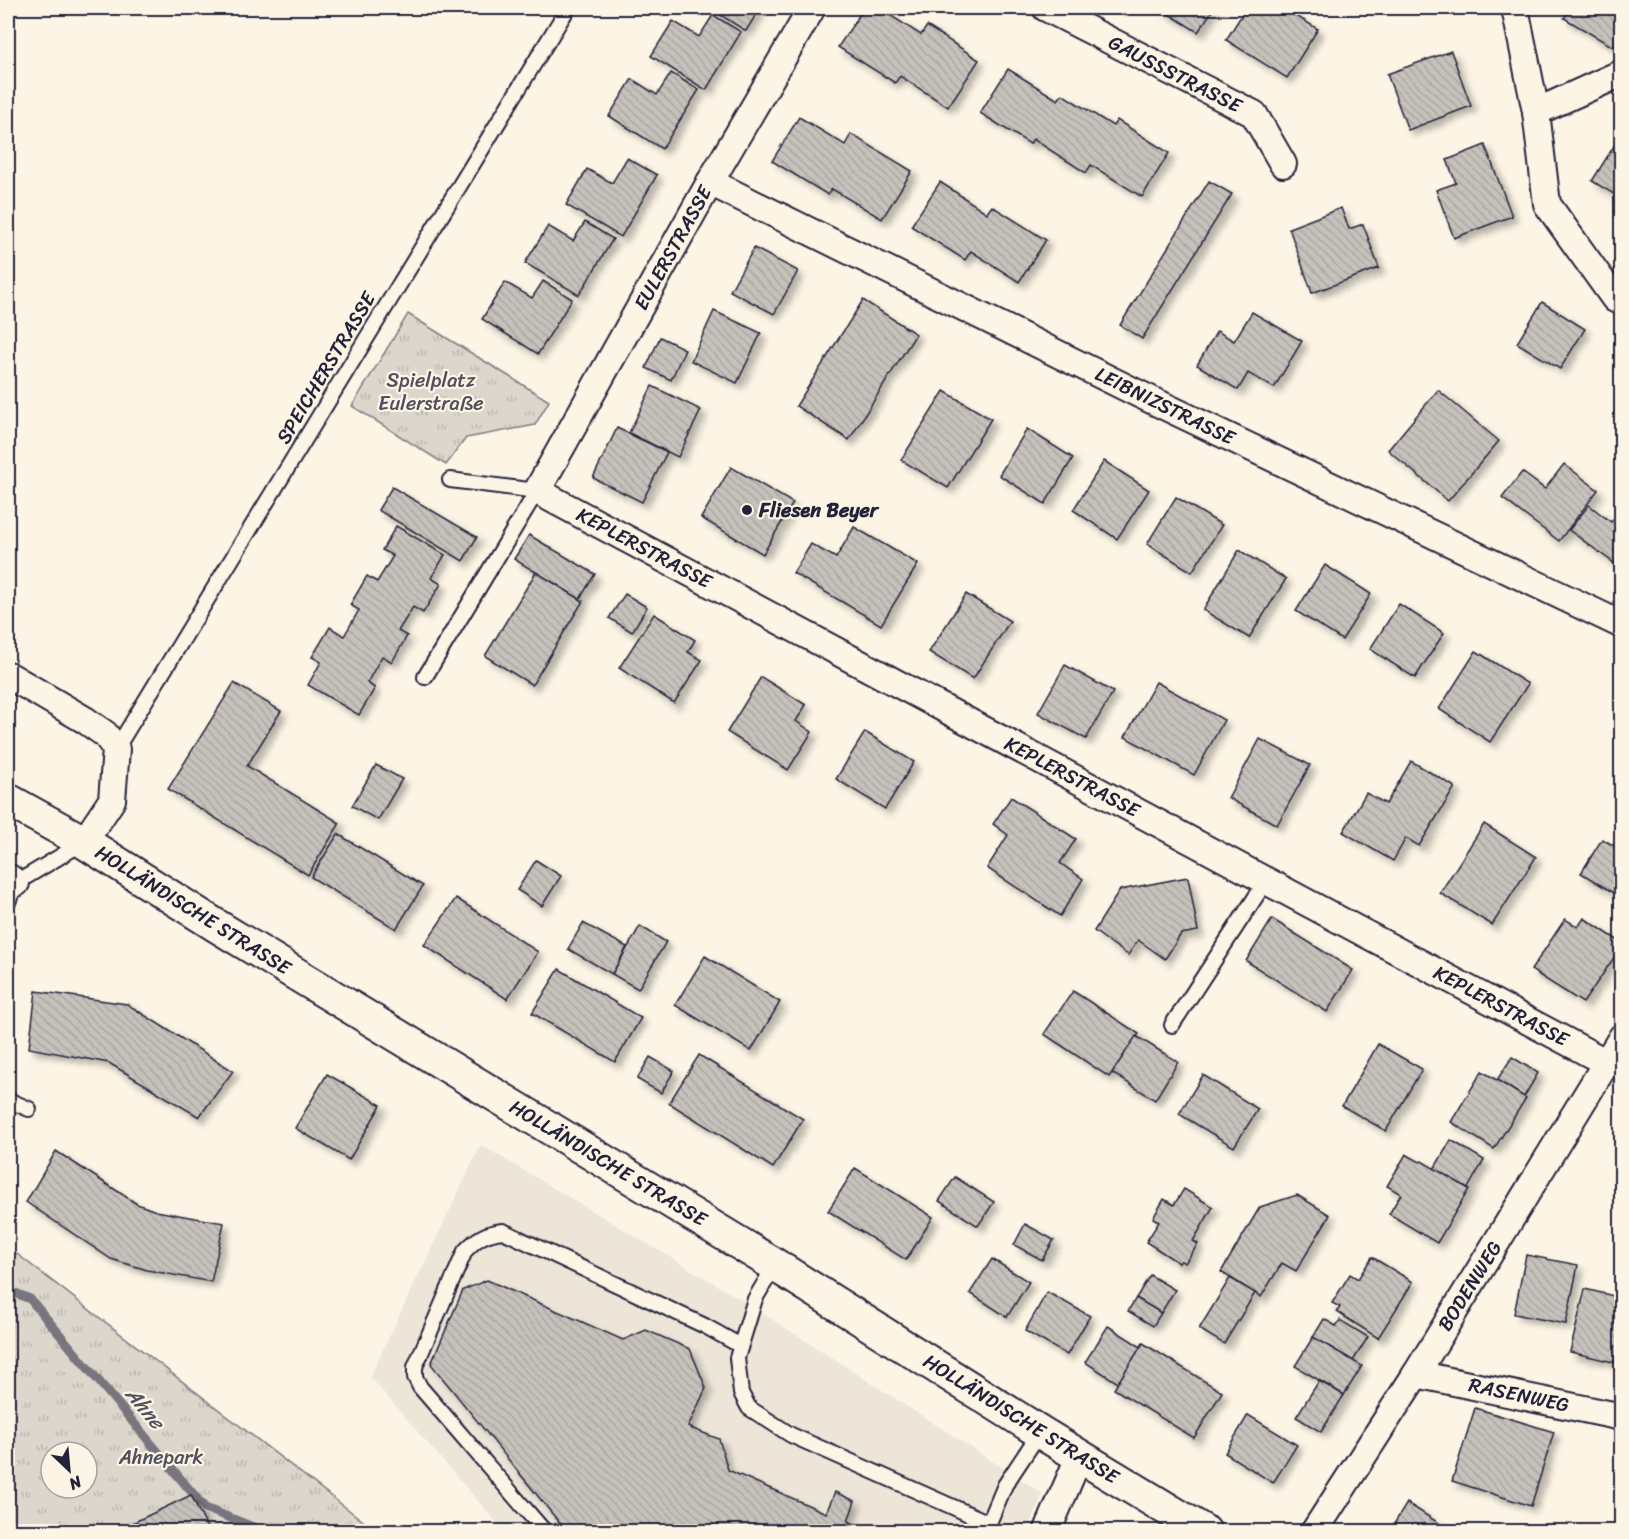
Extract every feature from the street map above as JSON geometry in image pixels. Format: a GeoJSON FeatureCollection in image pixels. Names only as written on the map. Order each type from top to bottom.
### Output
{"type":"FeatureCollection","features":[{"type":"Feature","properties":{"kind":"street","name":"EULERSTRASSE"},"geometry":{"type":"LineString","coordinates":[[537,491],[710,183],[812,8]]}},
{"type":"Feature","properties":{"kind":"street","name":"GAUSSSTRASSE"},"geometry":{"type":"LineString","coordinates":[[1046,8],[1254,114],[1282,164]]}},
{"type":"Feature","properties":{"kind":"street"},"geometry":{"type":"LineString","coordinates":[[1515,8],[1536,112],[1547,204],[1615,299],[1622,302]]}},
{"type":"Feature","properties":{"kind":"street"},"geometry":{"type":"LineString","coordinates":[[1536,112],[1622,73]]}},
{"type":"Feature","properties":{"kind":"street","name":"LEIBNIZSTRASSE"},"geometry":{"type":"LineString","coordinates":[[710,183],[1139,394],[1622,625]]}},
{"type":"Feature","properties":{"kind":"street","name":"KEPLERSTRASSE"},"geometry":{"type":"LineString","coordinates":[[537,491],[1607,1063]]}},
{"type":"Feature","properties":{"kind":"street"},"geometry":{"type":"LineString","coordinates":[[8,675],[85,720],[105,734],[116,749],[112,800],[84,842]]}},
{"type":"Feature","properties":{"kind":"street","name":"HOLLÄNDISCHE STRASSE"},"geometry":{"type":"LineString","coordinates":[[8,801],[84,842],[217,926],[775,1264],[1040,1432],[1205,1532]]}},
{"type":"Feature","properties":{"kind":"street","name":"BODENWEG"},"geometry":{"type":"LineString","coordinates":[[1314,1532],[1416,1374],[1622,1037]]}},
{"type":"Feature","properties":{"kind":"street","name":"RASENWEG"},"geometry":{"type":"LineString","coordinates":[[1416,1374],[1622,1417]]}},
{"type":"Feature","properties":{"kind":"street"},"geometry":{"type":"LineString","coordinates":[[1047,1532],[1080,1455]]}},
{"type":"Feature","properties":{"kind":"lane","name":"SPEICHERSTRASSE"},"geometry":{"type":"LineString","coordinates":[[116,749],[568,8]]}},
{"type":"Feature","properties":{"kind":"lane"},"geometry":{"type":"LineString","coordinates":[[424,676],[537,491],[450,480]]}},
{"type":"Feature","properties":{"kind":"lane"},"geometry":{"type":"LineString","coordinates":[[10,887],[84,842]]}},
{"type":"Feature","properties":{"kind":"lane"},"geometry":{"type":"LineString","coordinates":[[1172,1025],[1266,880]]}},
{"type":"Feature","properties":{"kind":"lane"},"geometry":{"type":"LineString","coordinates":[[8,1100],[29,1109]]}},
{"type":"Feature","properties":{"kind":"lane"},"geometry":{"type":"LineString","coordinates":[[545,1532],[420,1387],[416,1377],[414,1367],[465,1251],[475,1240],[489,1233],[503,1232],[705,1326],[739,1345]]}},
{"type":"Feature","properties":{"kind":"lane"},"geometry":{"type":"LineString","coordinates":[[775,1264],[755,1299],[739,1345],[737,1358],[741,1394],[749,1408],[791,1435],[990,1527],[1005,1485],[1040,1432]]}},
{"type":"Feature","properties":{"kind":"shaded area"},"geometry":{"type":"Polygon","coordinates":[[[481,1145],[747,1303],[1043,1494],[1027,1531],[504,1531],[370,1377],[481,1145]]]}},
{"type":"Feature","properties":{"kind":"green space","name":"Spielplatz Eulerstraße"},"geometry":{"type":"Polygon","coordinates":[[[408,314],[549,401],[535,425],[466,438],[446,465],[352,406],[408,314]]]}},
{"type":"Feature","properties":{"kind":"green space","name":"Ahnepark"},"geometry":{"type":"Polygon","coordinates":[[[8,1247],[376,1531],[8,1531],[8,1247]]]}},
{"type":"Feature","properties":{"kind":"building"},"geometry":{"type":"Polygon","coordinates":[[[709,8],[760,8],[746,31],[709,8]]]}},
{"type":"Feature","properties":{"kind":"building"},"geometry":{"type":"Polygon","coordinates":[[[864,8],[879,8],[921,35],[927,26],[979,60],[948,107],[900,76],[895,83],[838,47],[864,8]]]}},
{"type":"Feature","properties":{"kind":"building"},"geometry":{"type":"Polygon","coordinates":[[[1159,8],[1214,8],[1198,32],[1159,8]]]}},
{"type":"Feature","properties":{"kind":"building"},"geometry":{"type":"Polygon","coordinates":[[[1246,8],[1283,8],[1318,29],[1287,78],[1226,40],[1246,8]]]}},
{"type":"Feature","properties":{"kind":"building"},"geometry":{"type":"Polygon","coordinates":[[[1570,8],[1622,8],[1622,33],[1613,47],[1564,18],[1570,8]]]}},
{"type":"Feature","properties":{"kind":"building"},"geometry":{"type":"Polygon","coordinates":[[[713,15],[741,32],[706,90],[651,56],[673,21],[699,37],[713,15]]]}},
{"type":"Feature","properties":{"kind":"building"},"geometry":{"type":"Polygon","coordinates":[[[1451,51],[1471,106],[1408,130],[1387,74],[1451,51]]]}},
{"type":"Feature","properties":{"kind":"building"},"geometry":{"type":"Polygon","coordinates":[[[1008,69],[1058,100],[1062,94],[1113,126],[1117,120],[1169,153],[1142,197],[1091,165],[1086,173],[1033,139],[1030,144],[980,113],[1008,69]]]}},
{"type":"Feature","properties":{"kind":"building"},"geometry":{"type":"Polygon","coordinates":[[[671,73],[699,90],[662,149],[609,116],[632,79],[657,95],[671,73]]]}},
{"type":"Feature","properties":{"kind":"building"},"geometry":{"type":"Polygon","coordinates":[[[799,117],[845,145],[851,134],[912,171],[882,219],[832,189],[828,195],[772,161],[799,117]]]}},
{"type":"Feature","properties":{"kind":"building"},"geometry":{"type":"Polygon","coordinates":[[[1485,145],[1512,216],[1454,238],[1436,190],[1456,183],[1447,160],[1485,145]]]}},
{"type":"Feature","properties":{"kind":"building"},"geometry":{"type":"Polygon","coordinates":[[[1614,146],[1622,150],[1622,199],[1592,181],[1614,146]]]}},
{"type":"Feature","properties":{"kind":"building"},"geometry":{"type":"Polygon","coordinates":[[[627,158],[657,175],[621,237],[566,205],[587,169],[612,183],[627,158]]]}},
{"type":"Feature","properties":{"kind":"building"},"geometry":{"type":"Polygon","coordinates":[[[1209,181],[1232,194],[1142,339],[1120,325],[1209,181]]]}},
{"type":"Feature","properties":{"kind":"building"},"geometry":{"type":"Polygon","coordinates":[[[940,182],[987,213],[992,206],[1046,240],[1019,282],[971,251],[965,260],[911,226],[940,182]]]}},
{"type":"Feature","properties":{"kind":"building"},"geometry":{"type":"Polygon","coordinates":[[[1341,208],[1349,229],[1363,224],[1379,268],[1312,293],[1289,228],[1341,208]]]}},
{"type":"Feature","properties":{"kind":"building"},"geometry":{"type":"Polygon","coordinates":[[[585,222],[613,239],[579,295],[525,263],[548,226],[573,241],[585,222]]]}},
{"type":"Feature","properties":{"kind":"building"},"geometry":{"type":"Polygon","coordinates":[[[754,248],[798,271],[774,314],[730,291],[754,248]]]}},
{"type":"Feature","properties":{"kind":"building"},"geometry":{"type":"Polygon","coordinates":[[[543,281],[572,299],[538,354],[482,319],[505,282],[532,298],[543,281]]]}},
{"type":"Feature","properties":{"kind":"building"},"geometry":{"type":"Polygon","coordinates":[[[863,300],[916,334],[849,440],[796,406],[863,300]]]}},
{"type":"Feature","properties":{"kind":"building"},"geometry":{"type":"Polygon","coordinates":[[[1542,302],[1585,329],[1560,369],[1517,343],[1542,302]]]}},
{"type":"Feature","properties":{"kind":"building"},"geometry":{"type":"Polygon","coordinates":[[[714,311],[761,333],[737,383],[691,361],[714,311]]]}},
{"type":"Feature","properties":{"kind":"building"},"geometry":{"type":"Polygon","coordinates":[[[1252,312],[1302,341],[1274,388],[1248,373],[1238,390],[1197,365],[1217,331],[1234,341],[1252,312]]]}},
{"type":"Feature","properties":{"kind":"building"},"geometry":{"type":"Polygon","coordinates":[[[660,337],[685,349],[671,380],[646,368],[660,337]]]}},
{"type":"Feature","properties":{"kind":"building"},"geometry":{"type":"Polygon","coordinates":[[[652,386],[701,410],[678,457],[629,433],[652,386]]]}},
{"type":"Feature","properties":{"kind":"building"},"geometry":{"type":"Polygon","coordinates":[[[1438,390],[1499,441],[1448,501],[1388,450],[1438,390]]]}},
{"type":"Feature","properties":{"kind":"building"},"geometry":{"type":"Polygon","coordinates":[[[944,391],[991,419],[948,488],[901,460],[944,391]]]}},
{"type":"Feature","properties":{"kind":"building"},"geometry":{"type":"Polygon","coordinates":[[[617,428],[667,452],[642,502],[593,478],[617,428]]]}},
{"type":"Feature","properties":{"kind":"building"},"geometry":{"type":"Polygon","coordinates":[[[1027,429],[1073,458],[1045,504],[999,475],[1027,429]]]}},
{"type":"Feature","properties":{"kind":"building"},"geometry":{"type":"Polygon","coordinates":[[[1104,461],[1149,490],[1117,539],[1073,510],[1104,461]]]}},
{"type":"Feature","properties":{"kind":"building"},"geometry":{"type":"Polygon","coordinates":[[[1564,464],[1598,490],[1559,541],[1502,498],[1522,472],[1545,489],[1564,464]]]}},
{"type":"Feature","properties":{"kind":"building","name":"Fliesen Beyer"},"geometry":{"type":"Polygon","coordinates":[[[731,467],[793,503],[763,554],[701,518],[731,467]]]}},
{"type":"Feature","properties":{"kind":"building"},"geometry":{"type":"Polygon","coordinates":[[[392,487],[477,537],[463,561],[378,510],[392,487]]]}},
{"type":"Feature","properties":{"kind":"building"},"geometry":{"type":"Polygon","coordinates":[[[1176,497],[1222,525],[1192,572],[1147,544],[1176,497]]]}},
{"type":"Feature","properties":{"kind":"building"},"geometry":{"type":"Polygon","coordinates":[[[1589,505],[1611,522],[1622,508],[1622,569],[1569,530],[1589,505]]]}},
{"type":"Feature","properties":{"kind":"building"},"geometry":{"type":"Polygon","coordinates":[[[396,526],[445,555],[431,578],[441,584],[423,613],[413,607],[398,631],[407,636],[392,662],[382,656],[367,683],[375,688],[359,715],[308,685],[321,662],[312,657],[330,627],[344,636],[359,610],[350,605],[367,576],[377,582],[393,556],[382,550],[396,526]]]}},
{"type":"Feature","properties":{"kind":"building"},"geometry":{"type":"Polygon","coordinates":[[[854,527],[918,564],[881,625],[793,573],[811,544],[836,558],[854,527]]]}},
{"type":"Feature","properties":{"kind":"building"},"geometry":{"type":"Polygon","coordinates":[[[529,535],[595,574],[580,599],[514,559],[529,535]]]}},
{"type":"Feature","properties":{"kind":"building"},"geometry":{"type":"Polygon","coordinates":[[[1239,550],[1286,579],[1249,638],[1203,610],[1239,550]]]}},
{"type":"Feature","properties":{"kind":"building"},"geometry":{"type":"Polygon","coordinates":[[[1325,565],[1371,594],[1342,640],[1296,611],[1325,565]]]}},
{"type":"Feature","properties":{"kind":"building"},"geometry":{"type":"Polygon","coordinates":[[[536,572],[583,601],[532,685],[485,656],[536,572]]]}},
{"type":"Feature","properties":{"kind":"building"},"geometry":{"type":"Polygon","coordinates":[[[625,594],[647,607],[632,632],[609,618],[625,594]]]}},
{"type":"Feature","properties":{"kind":"building"},"geometry":{"type":"Polygon","coordinates":[[[966,594],[1010,621],[973,679],[929,652],[966,594]]]}},
{"type":"Feature","properties":{"kind":"building"},"geometry":{"type":"Polygon","coordinates":[[[1399,604],[1444,633],[1415,678],[1370,649],[1399,604]]]}},
{"type":"Feature","properties":{"kind":"building"},"geometry":{"type":"Polygon","coordinates":[[[654,614],[695,640],[688,652],[702,660],[674,703],[619,668],[654,614]]]}},
{"type":"Feature","properties":{"kind":"building"},"geometry":{"type":"Polygon","coordinates":[[[1476,651],[1528,684],[1490,742],[1439,709],[1476,651]]]}},
{"type":"Feature","properties":{"kind":"building"},"geometry":{"type":"Polygon","coordinates":[[[1065,665],[1113,692],[1086,739],[1038,713],[1065,665]]]}},
{"type":"Feature","properties":{"kind":"building"},"geometry":{"type":"Polygon","coordinates":[[[761,677],[806,705],[796,721],[812,732],[788,770],[727,732],[761,677]]]}},
{"type":"Feature","properties":{"kind":"building"},"geometry":{"type":"Polygon","coordinates":[[[1156,682],[1224,720],[1194,775],[1125,737],[1156,682]]]}},
{"type":"Feature","properties":{"kind":"building"},"geometry":{"type":"Polygon","coordinates":[[[234,683],[281,711],[247,766],[340,823],[308,875],[168,789],[234,683]]]}},
{"type":"Feature","properties":{"kind":"building"},"geometry":{"type":"Polygon","coordinates":[[[865,732],[914,762],[885,809],[836,779],[865,732]]]}},
{"type":"Feature","properties":{"kind":"building"},"geometry":{"type":"Polygon","coordinates":[[[1260,739],[1310,765],[1277,825],[1228,798],[1260,739]]]}},
{"type":"Feature","properties":{"kind":"building"},"geometry":{"type":"Polygon","coordinates":[[[1411,761],[1455,787],[1419,846],[1406,838],[1393,861],[1343,832],[1366,793],[1386,804],[1411,761]]]}},
{"type":"Feature","properties":{"kind":"building"},"geometry":{"type":"Polygon","coordinates":[[[376,765],[402,779],[378,820],[352,806],[376,765]]]}},
{"type":"Feature","properties":{"kind":"building"},"geometry":{"type":"Polygon","coordinates":[[[1011,797],[1076,839],[1060,863],[1083,879],[1060,916],[987,868],[1008,835],[993,824],[1011,797]]]}},
{"type":"Feature","properties":{"kind":"building"},"geometry":{"type":"Polygon","coordinates":[[[1484,824],[1536,857],[1492,925],[1440,893],[1484,824]]]}},
{"type":"Feature","properties":{"kind":"building"},"geometry":{"type":"Polygon","coordinates":[[[338,834],[423,886],[396,929],[311,877],[338,834]]]}},
{"type":"Feature","properties":{"kind":"building"},"geometry":{"type":"Polygon","coordinates":[[[1602,839],[1622,850],[1622,898],[1581,873],[1602,839]]]}},
{"type":"Feature","properties":{"kind":"building"},"geometry":{"type":"Polygon","coordinates":[[[536,860],[561,876],[542,906],[517,890],[536,860]]]}},
{"type":"Feature","properties":{"kind":"building"},"geometry":{"type":"Polygon","coordinates":[[[1188,877],[1198,931],[1181,934],[1165,959],[1138,940],[1128,955],[1094,931],[1120,890],[1188,877]]]}},
{"type":"Feature","properties":{"kind":"building"},"geometry":{"type":"Polygon","coordinates":[[[456,898],[538,952],[507,999],[424,945],[456,898]]]}},
{"type":"Feature","properties":{"kind":"building"},"geometry":{"type":"Polygon","coordinates":[[[1584,918],[1622,943],[1622,946],[1583,1003],[1531,970],[1565,919],[1578,927],[1584,918]]]}},
{"type":"Feature","properties":{"kind":"building"},"geometry":{"type":"Polygon","coordinates":[[[1272,919],[1353,970],[1327,1012],[1246,961],[1272,919]]]}},
{"type":"Feature","properties":{"kind":"building"},"geometry":{"type":"Polygon","coordinates":[[[583,923],[627,947],[612,974],[568,949],[583,923]]]}},
{"type":"Feature","properties":{"kind":"building"},"geometry":{"type":"Polygon","coordinates":[[[640,926],[666,942],[638,989],[612,974],[640,926]]]}},
{"type":"Feature","properties":{"kind":"building"},"geometry":{"type":"Polygon","coordinates":[[[705,956],[780,1002],[751,1051],[675,1005],[705,956]]]}},
{"type":"Feature","properties":{"kind":"building"},"geometry":{"type":"Polygon","coordinates":[[[559,969],[641,1018],[615,1062],[532,1013],[559,969]]]}},
{"type":"Feature","properties":{"kind":"building"},"geometry":{"type":"Polygon","coordinates":[[[36,991],[127,1004],[233,1071],[199,1117],[109,1063],[29,1048],[36,991]]]}},
{"type":"Feature","properties":{"kind":"building"},"geometry":{"type":"Polygon","coordinates":[[[1073,991],[1139,1034],[1109,1077],[1044,1034],[1073,991]]]}},
{"type":"Feature","properties":{"kind":"building"},"geometry":{"type":"Polygon","coordinates":[[[1136,1036],[1178,1062],[1155,1100],[1112,1073],[1136,1036]]]}},
{"type":"Feature","properties":{"kind":"building"},"geometry":{"type":"Polygon","coordinates":[[[1378,1044],[1422,1069],[1386,1131],[1342,1106],[1378,1044]]]}},
{"type":"Feature","properties":{"kind":"building"},"geometry":{"type":"Polygon","coordinates":[[[699,1055],[803,1119],[773,1168],[669,1103],[699,1055]]]}},
{"type":"Feature","properties":{"kind":"building"},"geometry":{"type":"Polygon","coordinates":[[[650,1057],[674,1071],[661,1093],[637,1079],[650,1057]]]}},
{"type":"Feature","properties":{"kind":"building"},"geometry":{"type":"Polygon","coordinates":[[[1512,1057],[1538,1073],[1524,1097],[1497,1080],[1512,1057]]]}},
{"type":"Feature","properties":{"kind":"building"},"geometry":{"type":"Polygon","coordinates":[[[1482,1071],[1526,1098],[1494,1149],[1451,1122],[1482,1071]]]}},
{"type":"Feature","properties":{"kind":"building"},"geometry":{"type":"Polygon","coordinates":[[[327,1074],[381,1105],[349,1160],[295,1128],[327,1074]]]}},
{"type":"Feature","properties":{"kind":"building"},"geometry":{"type":"Polygon","coordinates":[[[1203,1075],[1258,1109],[1234,1147],[1179,1114],[1203,1075]]]}},
{"type":"Feature","properties":{"kind":"building"},"geometry":{"type":"Polygon","coordinates":[[[1451,1140],[1484,1160],[1468,1188],[1434,1169],[1451,1140]]]}},
{"type":"Feature","properties":{"kind":"building"},"geometry":{"type":"Polygon","coordinates":[[[56,1151],[137,1204],[156,1211],[224,1223],[211,1282],[147,1270],[111,1259],[26,1202],[56,1151]]]}},
{"type":"Feature","properties":{"kind":"building"},"geometry":{"type":"Polygon","coordinates":[[[1406,1154],[1469,1189],[1437,1243],[1389,1214],[1401,1194],[1387,1186],[1406,1154]]]}},
{"type":"Feature","properties":{"kind":"building"},"geometry":{"type":"Polygon","coordinates":[[[855,1168],[933,1217],[906,1260],[828,1211],[855,1168]]]}},
{"type":"Feature","properties":{"kind":"building"},"geometry":{"type":"Polygon","coordinates":[[[955,1177],[994,1202],[978,1226],[939,1201],[955,1177]]]}},
{"type":"Feature","properties":{"kind":"building"},"geometry":{"type":"Polygon","coordinates":[[[1184,1189],[1213,1207],[1193,1241],[1198,1244],[1185,1263],[1181,1261],[1179,1263],[1146,1242],[1159,1222],[1153,1218],[1164,1199],[1174,1205],[1184,1189]]]}},
{"type":"Feature","properties":{"kind":"building"},"geometry":{"type":"Polygon","coordinates":[[[1297,1195],[1330,1215],[1296,1271],[1282,1263],[1261,1297],[1221,1272],[1260,1207],[1297,1195]]]}},
{"type":"Feature","properties":{"kind":"building"},"geometry":{"type":"Polygon","coordinates":[[[1025,1224],[1054,1240],[1042,1260],[1014,1245],[1025,1224]]]}},
{"type":"Feature","properties":{"kind":"building"},"geometry":{"type":"Polygon","coordinates":[[[1526,1255],[1578,1265],[1566,1324],[1514,1314],[1526,1255]]]}},
{"type":"Feature","properties":{"kind":"building"},"geometry":{"type":"Polygon","coordinates":[[[1372,1257],[1413,1282],[1378,1338],[1337,1312],[1340,1307],[1332,1303],[1350,1274],[1358,1279],[1372,1257]]]}},
{"type":"Feature","properties":{"kind":"building"},"geometry":{"type":"Polygon","coordinates":[[[992,1259],[1029,1282],[1007,1317],[970,1293],[992,1259]]]}},
{"type":"Feature","properties":{"kind":"building"},"geometry":{"type":"Polygon","coordinates":[[[1150,1275],[1175,1290],[1161,1313],[1136,1298],[1150,1275]]]}},
{"type":"Feature","properties":{"kind":"building"},"geometry":{"type":"Polygon","coordinates":[[[1230,1278],[1255,1293],[1224,1344],[1199,1329],[1230,1278]]]}},
{"type":"Feature","properties":{"kind":"building"},"geometry":{"type":"Polygon","coordinates":[[[487,1280],[623,1340],[646,1330],[690,1349],[706,1388],[688,1427],[719,1439],[728,1470],[826,1513],[835,1492],[855,1501],[848,1521],[871,1532],[567,1532],[431,1364],[463,1290],[487,1280]]]}},
{"type":"Feature","properties":{"kind":"building"},"geometry":{"type":"Polygon","coordinates":[[[1585,1289],[1622,1298],[1622,1364],[1570,1352],[1585,1289]]]}},
{"type":"Feature","properties":{"kind":"building"},"geometry":{"type":"Polygon","coordinates":[[[1047,1292],[1090,1316],[1067,1355],[1025,1331],[1047,1292]]]}},
{"type":"Feature","properties":{"kind":"building"},"geometry":{"type":"Polygon","coordinates":[[[1136,1298],[1161,1313],[1153,1326],[1128,1311],[1136,1298]]]}},
{"type":"Feature","properties":{"kind":"building"},"geometry":{"type":"Polygon","coordinates":[[[1324,1319],[1336,1326],[1340,1320],[1368,1337],[1353,1361],[1313,1337],[1324,1319]]]}},
{"type":"Feature","properties":{"kind":"building"},"geometry":{"type":"Polygon","coordinates":[[[1108,1326],[1141,1347],[1118,1383],[1085,1362],[1108,1326]]]}},
{"type":"Feature","properties":{"kind":"building"},"geometry":{"type":"Polygon","coordinates":[[[1313,1337],[1362,1366],[1344,1395],[1295,1366],[1313,1337]]]}},
{"type":"Feature","properties":{"kind":"building"},"geometry":{"type":"Polygon","coordinates":[[[1143,1343],[1222,1392],[1194,1438],[1114,1389],[1143,1343]]]}},
{"type":"Feature","properties":{"kind":"building"},"geometry":{"type":"Polygon","coordinates":[[[1319,1381],[1344,1395],[1321,1432],[1296,1417],[1319,1381]]]}},
{"type":"Feature","properties":{"kind":"building"},"geometry":{"type":"Polygon","coordinates":[[[1475,1408],[1554,1432],[1531,1506],[1452,1481],[1475,1408]]]}},
{"type":"Feature","properties":{"kind":"building"},"geometry":{"type":"Polygon","coordinates":[[[1248,1415],[1297,1445],[1273,1483],[1225,1453],[1248,1415]]]}},
{"type":"Feature","properties":{"kind":"building"},"geometry":{"type":"Polygon","coordinates":[[[191,1495],[209,1532],[121,1532],[120,1529],[191,1495]]]}},
{"type":"Feature","properties":{"kind":"building"},"geometry":{"type":"Polygon","coordinates":[[[1407,1503],[1453,1532],[1389,1532],[1407,1503]]]}},
{"type":"Feature","properties":{"kind":"waterway","name":"Ahne"},"geometry":{"type":"LineString","coordinates":[[8,1290],[30,1299],[205,1508],[266,1532]]}},
{"type":"Feature","properties":{"kind":"place","name":"Fliesen Beyer"},"geometry":{"type":"Point","coordinates":[747,510]}}]}
